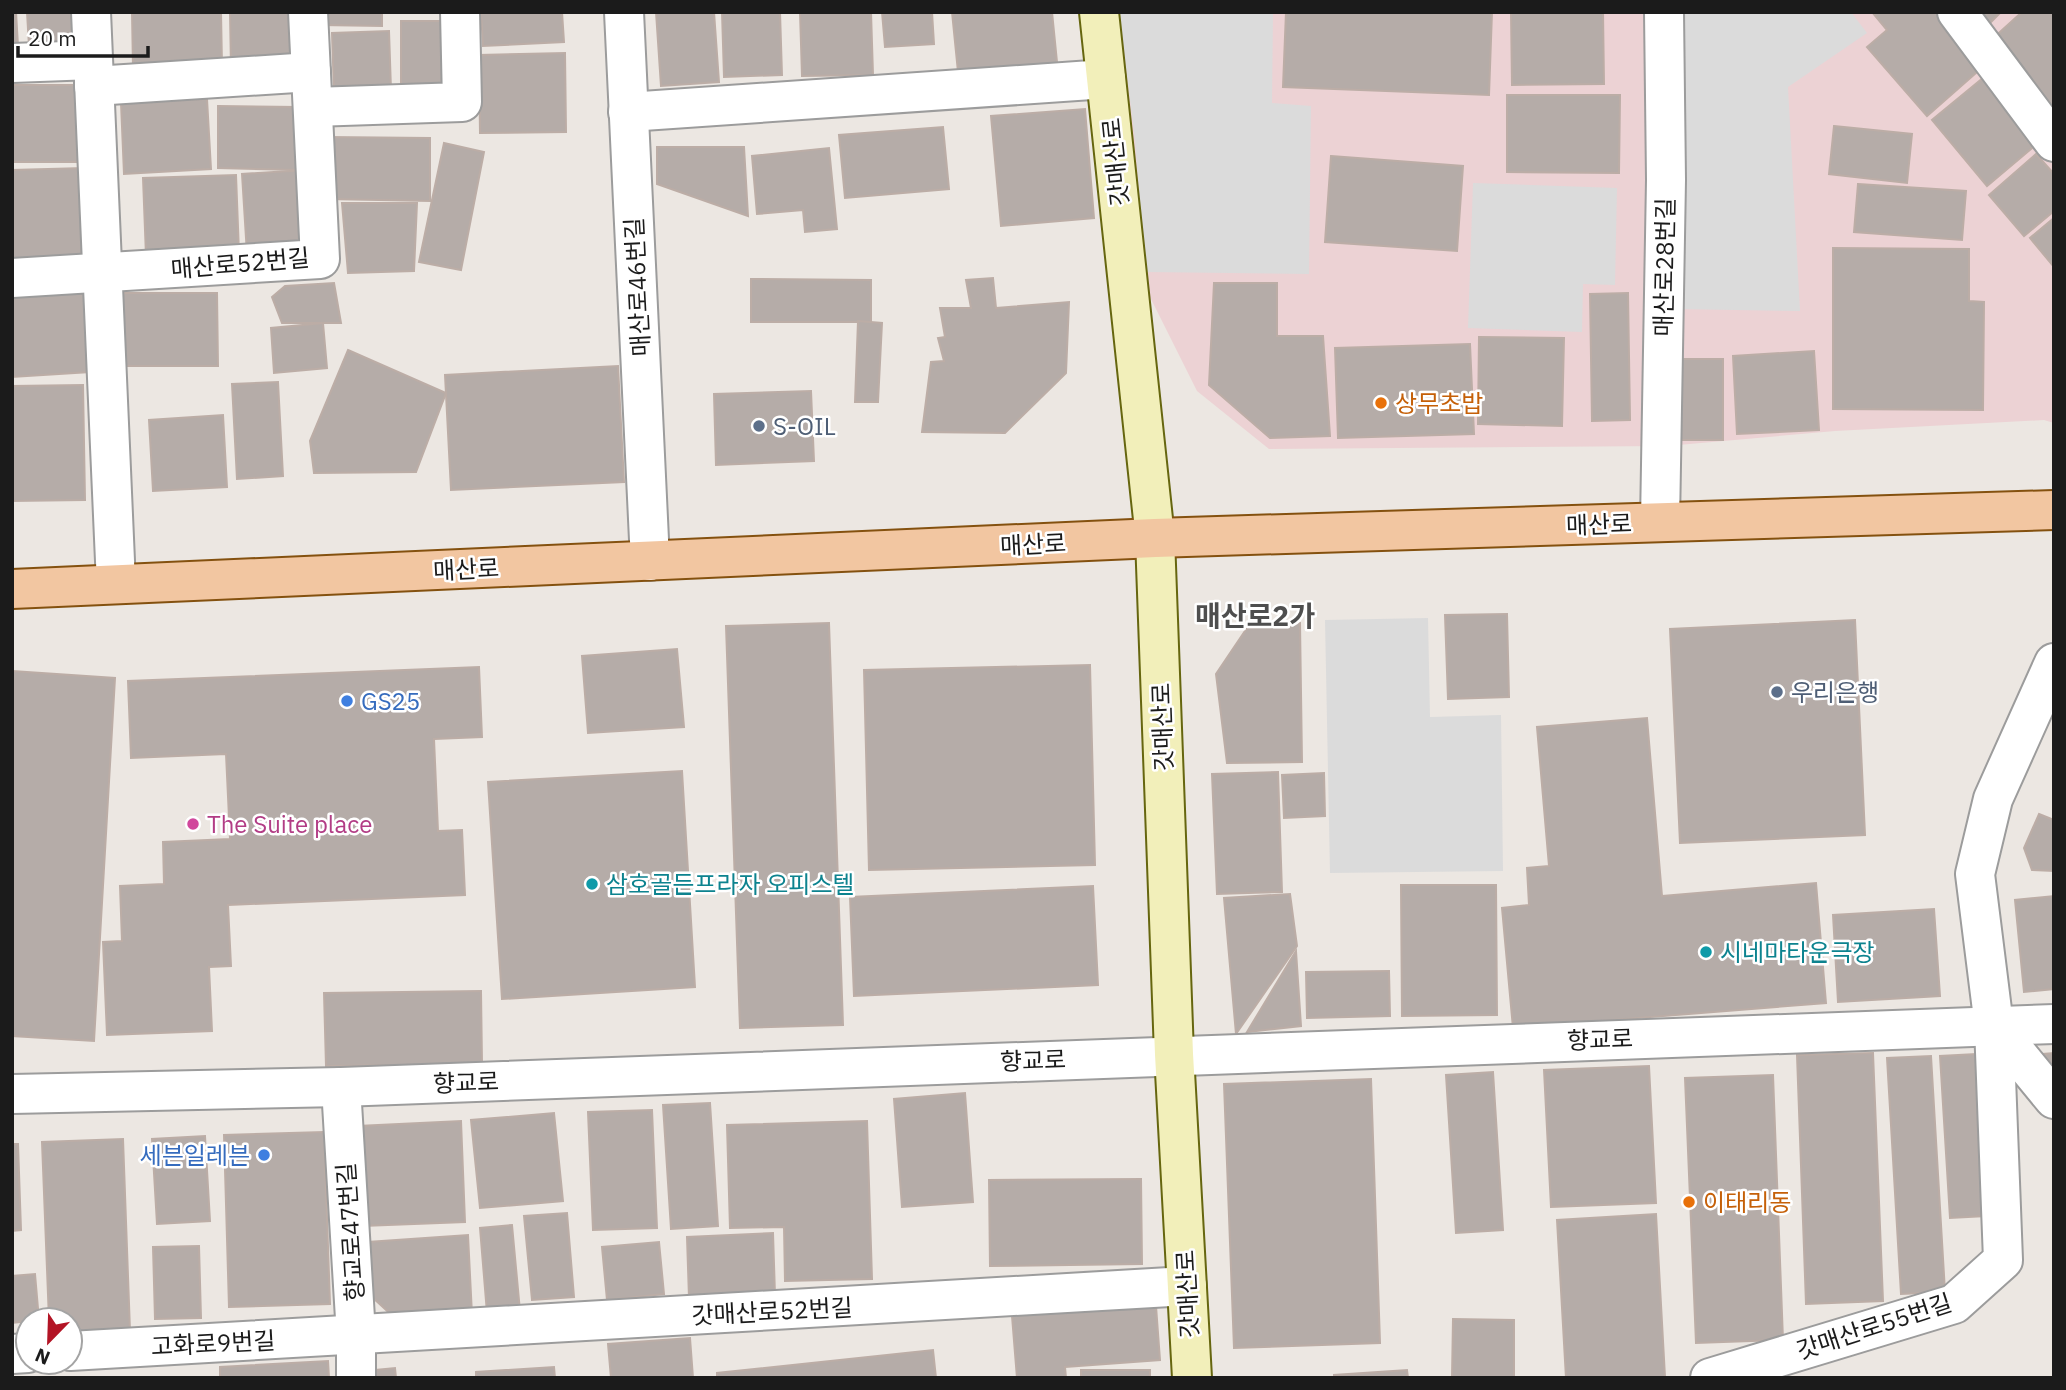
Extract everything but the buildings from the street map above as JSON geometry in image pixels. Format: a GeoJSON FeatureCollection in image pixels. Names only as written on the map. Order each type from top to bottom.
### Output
{"type":"FeatureCollection","features":[{"type":"Feature","properties":{"kind":"main road","name":"매산로"},"geometry":{"type":"LineString","coordinates":[[12,589],[1155,538],[2054,510]]}},
{"type":"Feature","properties":{"kind":"street"},"geometry":{"type":"LineString","coordinates":[[91,12],[116,584]]}},
{"type":"Feature","properties":{"kind":"street","name":"매산로52번길"},"geometry":{"type":"LineString","coordinates":[[103,274],[320,259],[308,12]]}},
{"type":"Feature","properties":{"kind":"street"},"geometry":{"type":"LineString","coordinates":[[12,63],[93,73],[462,102],[460,12]]}},
{"type":"Feature","properties":{"kind":"street","name":"매산로46번길"},"geometry":{"type":"LineString","coordinates":[[624,12],[650,561]]}},
{"type":"Feature","properties":{"kind":"street","name":"갓매산로"},"geometry":{"type":"LineString","coordinates":[[1099,12],[1155,538],[1174,1054],[1192,1378]]}},
{"type":"Feature","properties":{"kind":"street","name":"매산로28번길"},"geometry":{"type":"LineString","coordinates":[[1660,522],[1666,180],[1664,12]]}},
{"type":"Feature","properties":{"kind":"street"},"geometry":{"type":"LineString","coordinates":[[1957,12],[2054,142]]}},
{"type":"Feature","properties":{"kind":"street"},"geometry":{"type":"LineString","coordinates":[[628,112],[1106,79]]}},
{"type":"Feature","properties":{"kind":"street"},"geometry":{"type":"LineString","coordinates":[[12,278],[103,274]]}},
{"type":"Feature","properties":{"kind":"street","name":"갓매산로55번길"},"geometry":{"type":"LineString","coordinates":[[1710,1378],[1954,1304],[2003,1259],[1994,1026],[1975,874],[1993,799],[2054,663]]}},
{"type":"Feature","properties":{"kind":"street","name":"향교로"},"geometry":{"type":"LineString","coordinates":[[12,1094],[341,1087],[1174,1054],[2054,1024]]}},
{"type":"Feature","properties":{"kind":"street"},"geometry":{"type":"LineString","coordinates":[[1994,1026],[2054,1098]]}},
{"type":"Feature","properties":{"kind":"street","name":"향교로47번길"},"geometry":{"type":"LineString","coordinates":[[341,1087],[356,1335],[356,1378]]}},
{"type":"Feature","properties":{"kind":"street","name":"갓매산로52번길"},"geometry":{"type":"LineString","coordinates":[[356,1335],[1187,1286]]}},
{"type":"Feature","properties":{"kind":"street","name":"고화로9번길"},"geometry":{"type":"LineString","coordinates":[[84,1350],[356,1335]]}},
{"type":"Feature","properties":{"kind":"shaded area"},"geometry":{"type":"Polygon","coordinates":[[[1108,12],[2054,12],[2054,423],[2044,420],[1835,431],[1667,446],[1269,449],[1197,391],[1138,273],[1108,12]]]}},
{"type":"Feature","properties":{"kind":"shaded area"},"geometry":{"type":"Polygon","coordinates":[[[1119,12],[1273,12],[1272,103],[1311,106],[1309,274],[1145,272],[1135,140],[1119,12]]]}},
{"type":"Feature","properties":{"kind":"shaded area"},"geometry":{"type":"Polygon","coordinates":[[[1674,12],[1851,12],[1867,33],[1788,87],[1800,311],[1675,309],[1674,12]]]}},
{"type":"Feature","properties":{"kind":"shaded area"},"geometry":{"type":"Polygon","coordinates":[[[1473,183],[1617,188],[1615,285],[1583,284],[1582,332],[1468,328],[1473,183]]]}},
{"type":"Feature","properties":{"kind":"shaded area"},"geometry":{"type":"Polygon","coordinates":[[[1428,618],[1430,717],[1501,715],[1503,871],[1330,873],[1325,620],[1428,618]]]}},
{"type":"Feature","properties":{"kind":"place","name":"상무초밥"},"geometry":{"type":"Point","coordinates":[1381,403]}},
{"type":"Feature","properties":{"kind":"place","name":"S-OIL"},"geometry":{"type":"Point","coordinates":[759,426]}},
{"type":"Feature","properties":{"kind":"place","name":"우리은행"},"geometry":{"type":"Point","coordinates":[1777,692]}},
{"type":"Feature","properties":{"kind":"place","name":"GS25"},"geometry":{"type":"Point","coordinates":[347,701]}},
{"type":"Feature","properties":{"kind":"place","name":"The Suite place"},"geometry":{"type":"Point","coordinates":[193,824]}},
{"type":"Feature","properties":{"kind":"place","name":"삼호골든프라자 오피스텔"},"geometry":{"type":"Point","coordinates":[592,884]}},
{"type":"Feature","properties":{"kind":"place","name":"시네마타운극장"},"geometry":{"type":"Point","coordinates":[1706,952]}},
{"type":"Feature","properties":{"kind":"place","name":"세븐일레븐"},"geometry":{"type":"Point","coordinates":[264,1155]}},
{"type":"Feature","properties":{"kind":"place","name":"이태리동"},"geometry":{"type":"Point","coordinates":[1689,1202]}},
{"type":"Feature","properties":{"kind":"district","name":"매산로2가"},"geometry":{"type":"Point","coordinates":[1255,615]}}]}
